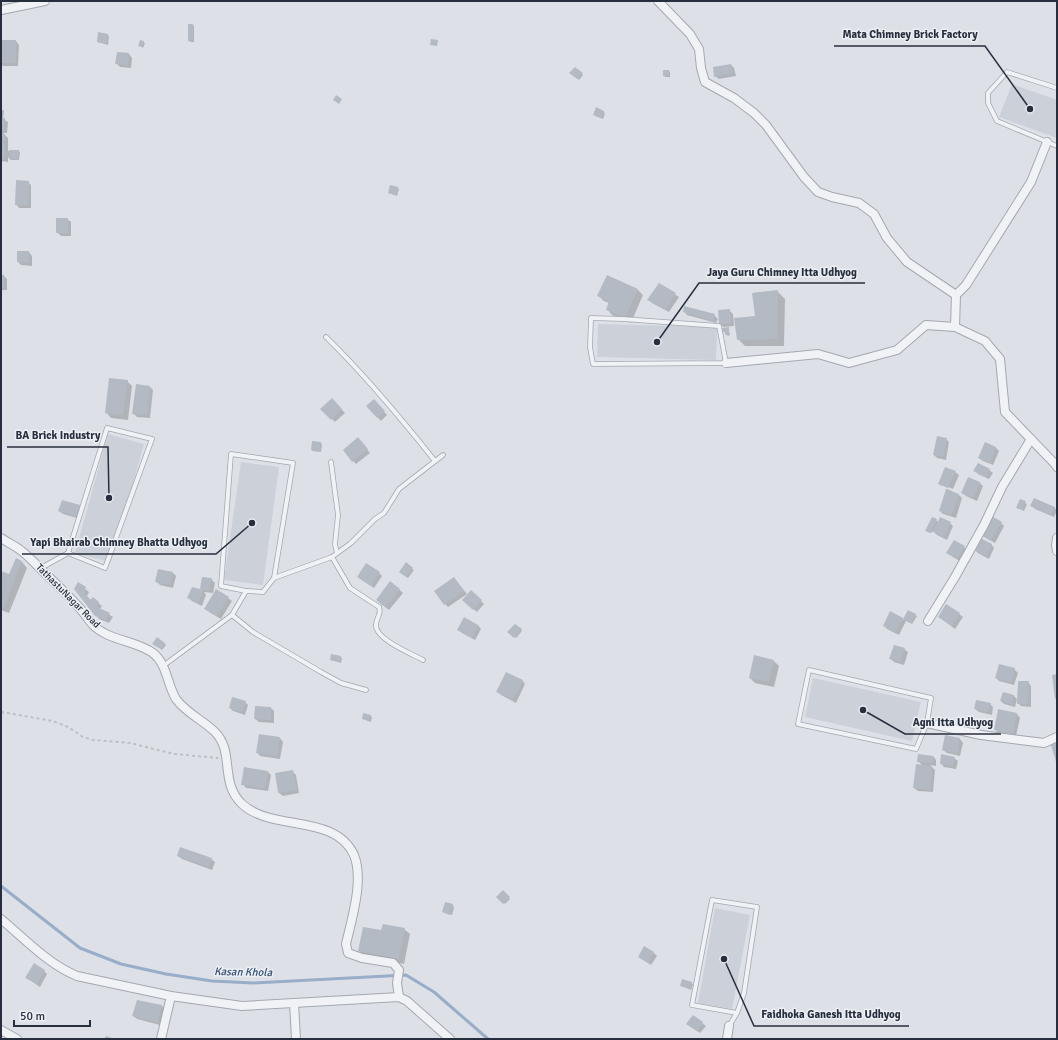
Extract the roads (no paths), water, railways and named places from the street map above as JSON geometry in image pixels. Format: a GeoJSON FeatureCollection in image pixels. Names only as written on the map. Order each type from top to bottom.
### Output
{"type":"FeatureCollection","features":[{"type":"Feature","properties":{"kind":"street"},"geometry":{"type":"LineString","coordinates":[[1,10],[45,1]]}},
{"type":"Feature","properties":{"kind":"street"},"geometry":{"type":"LineString","coordinates":[[658,1],[690,34],[699,49],[701,68],[705,82],[734,98],[754,113],[766,125],[804,177],[818,192],[832,197],[860,203],[874,214],[887,238],[906,262],[956,295]]}},
{"type":"Feature","properties":{"kind":"street"},"geometry":{"type":"LineString","coordinates":[[955,327],[956,295],[966,285],[1031,182],[1047,142]]}},
{"type":"Feature","properties":{"kind":"street"},"geometry":{"type":"LineString","coordinates":[[726,363],[818,354],[850,363],[896,350],[926,325],[955,327],[985,341],[1000,359],[1005,412],[1057,467]]}},
{"type":"Feature","properties":{"kind":"street"},"geometry":{"type":"LineString","coordinates":[[928,621],[955,577],[984,525],[1002,487],[1031,439]]}},
{"type":"Feature","properties":{"kind":"street","name":"TathastuNagar Road"},"geometry":{"type":"LineString","coordinates":[[1,538],[20,550],[76,604],[94,626],[112,636],[140,646],[154,654],[163,666],[176,698],[187,711],[216,732],[223,744],[227,759],[229,782],[233,793],[242,804],[255,812],[282,820],[320,828],[337,835],[347,845],[354,855],[359,878],[346,944],[348,953],[362,958],[393,963],[399,970],[397,983],[400,997]]}},
{"type":"Feature","properties":{"kind":"street"},"geometry":{"type":"LineString","coordinates":[[1057,538],[1057,551]]}},
{"type":"Feature","properties":{"kind":"street"},"geometry":{"type":"LineString","coordinates":[[926,723],[981,735],[1044,743],[1057,737]]}},
{"type":"Feature","properties":{"kind":"street"},"geometry":{"type":"LineString","coordinates":[[1,919],[54,964],[66,972],[77,976],[172,996],[242,1006],[400,997],[407,1001],[450,1039]]}},
{"type":"Feature","properties":{"kind":"street"},"geometry":{"type":"LineString","coordinates":[[161,1039],[172,996]]}},
{"type":"Feature","properties":{"kind":"street"},"geometry":{"type":"LineString","coordinates":[[294,1003],[296,1039]]}},
{"type":"Feature","properties":{"kind":"street"},"geometry":{"type":"LineString","coordinates":[[728,1039],[729,1026]]}},
{"type":"Feature","properties":{"kind":"street"},"geometry":{"type":"LineString","coordinates":[[1,1030],[17,1039]]}},
{"type":"Feature","properties":{"kind":"lane"},"geometry":{"type":"LineString","coordinates":[[1057,88],[1007,72],[988,93],[988,103],[997,121],[1057,146]]}},
{"type":"Feature","properties":{"kind":"lane"},"geometry":{"type":"LineString","coordinates":[[591,318],[623,318],[719,326],[726,363],[593,364],[590,347],[591,318]]}},
{"type":"Feature","properties":{"kind":"lane"},"geometry":{"type":"LineString","coordinates":[[326,338],[357,368],[400,416],[435,461]]}},
{"type":"Feature","properties":{"kind":"lane"},"geometry":{"type":"LineString","coordinates":[[40,569],[68,553],[107,428],[152,440],[105,568],[68,553]]}},
{"type":"Feature","properties":{"kind":"lane"},"geometry":{"type":"LineString","coordinates":[[231,454],[293,463],[274,578],[263,592],[246,591],[221,586],[231,454]]}},
{"type":"Feature","properties":{"kind":"lane"},"geometry":{"type":"LineString","coordinates":[[274,578],[332,557],[351,543],[375,519],[384,513],[399,489],[443,455]]}},
{"type":"Feature","properties":{"kind":"lane"},"geometry":{"type":"LineString","coordinates":[[331,462],[338,515],[335,544],[337,553]]}},
{"type":"Feature","properties":{"kind":"lane"},"geometry":{"type":"LineString","coordinates":[[332,557],[350,588],[379,606],[380,614],[376,624],[377,629],[383,638],[423,660]]}},
{"type":"Feature","properties":{"kind":"lane"},"geometry":{"type":"LineString","coordinates":[[163,666],[232,615],[246,591]]}},
{"type":"Feature","properties":{"kind":"lane"},"geometry":{"type":"LineString","coordinates":[[232,615],[253,632],[321,672],[341,682],[366,690]]}},
{"type":"Feature","properties":{"kind":"lane"},"geometry":{"type":"LineString","coordinates":[[808,670],[931,698],[926,723],[916,749],[798,724],[808,670]]}},
{"type":"Feature","properties":{"kind":"lane"},"geometry":{"type":"LineString","coordinates":[[729,1026],[737,1013],[744,993],[757,907],[712,900],[692,1005],[737,1013]]}},
{"type":"Feature","properties":{"kind":"waterway","name":"Kasan Khola"},"geometry":{"type":"LineString","coordinates":[[1,886],[80,948],[121,964],[166,974],[212,981],[253,983],[406,975],[434,992],[488,1039]]}},
{"type":"Feature","properties":{"kind":"place","name":"Mata Chimney Brick Factory"},"geometry":{"type":"Point","coordinates":[1030,109]}},
{"type":"Feature","properties":{"kind":"place","name":"Jaya Guru Chimney Itta Udhyog"},"geometry":{"type":"Point","coordinates":[657,342]}},
{"type":"Feature","properties":{"kind":"place","name":"BA Brick Industry"},"geometry":{"type":"Point","coordinates":[109,498]}},
{"type":"Feature","properties":{"kind":"place","name":"Yapi Bhairab Chimney Bhatta Udhyog"},"geometry":{"type":"Point","coordinates":[252,523]}},
{"type":"Feature","properties":{"kind":"place","name":"Agni Itta Udhyog"},"geometry":{"type":"Point","coordinates":[863,710]}},
{"type":"Feature","properties":{"kind":"place","name":"Faidhoka Ganesh Itta Udhyog"},"geometry":{"type":"Point","coordinates":[724,959]}}]}
